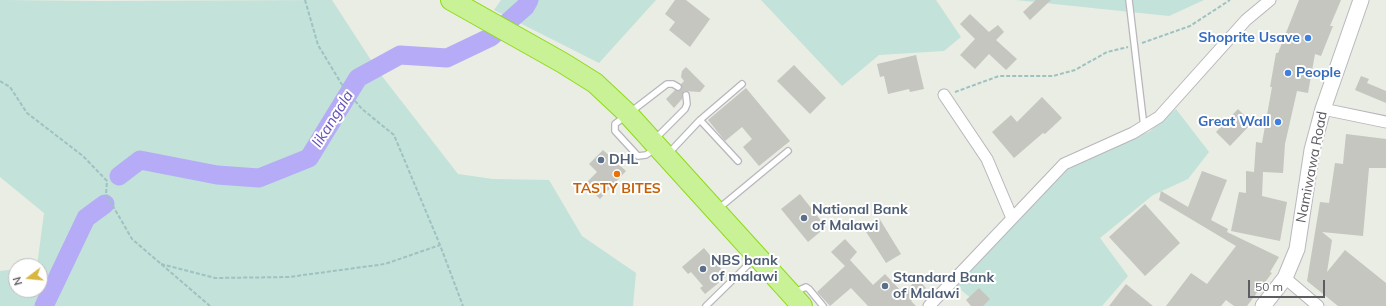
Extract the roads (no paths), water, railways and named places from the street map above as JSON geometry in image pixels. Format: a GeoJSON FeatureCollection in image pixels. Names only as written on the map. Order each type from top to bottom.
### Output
{"type":"FeatureCollection","features":[{"type":"Feature","properties":{"kind":"highway"},"geometry":{"type":"LineString","coordinates":[[451,0],[556,59],[595,83],[627,113],[758,255],[797,300]]}},
{"type":"Feature","properties":{"kind":"street"},"geometry":{"type":"LineString","coordinates":[[929,306],[980,255],[1012,218],[1064,164],[1144,127],[1169,108],[1246,20],[1270,0]]}},
{"type":"Feature","properties":{"kind":"street","name":"Namiwawa Road"},"geometry":{"type":"LineString","coordinates":[[1263,306],[1285,278],[1297,249],[1312,150],[1322,109],[1361,0]]}},
{"type":"Feature","properties":{"kind":"street"},"geometry":{"type":"LineString","coordinates":[[944,95],[987,159],[1012,218]]}},
{"type":"Feature","properties":{"kind":"street"},"geometry":{"type":"LineString","coordinates":[[1322,109],[1386,122]]}},
{"type":"Feature","properties":{"kind":"street"},"geometry":{"type":"LineString","coordinates":[[1285,278],[1318,306]]}},
{"type":"Feature","properties":{"kind":"lane"},"geometry":{"type":"LineString","coordinates":[[1129,0],[1133,46],[1144,127]]}},
{"type":"Feature","properties":{"kind":"lane"},"geometry":{"type":"LineString","coordinates":[[627,113],[667,84],[673,84],[678,87]]}},
{"type":"Feature","properties":{"kind":"lane"},"geometry":{"type":"LineString","coordinates":[[659,148],[700,120],[742,84]]}},
{"type":"Feature","properties":{"kind":"lane"},"geometry":{"type":"LineString","coordinates":[[659,148],[685,109],[686,96]]}},
{"type":"Feature","properties":{"kind":"lane"},"geometry":{"type":"LineString","coordinates":[[700,120],[738,161]]}},
{"type":"Feature","properties":{"kind":"lane"},"geometry":{"type":"LineString","coordinates":[[716,210],[788,151]]}},
{"type":"Feature","properties":{"kind":"lane"},"geometry":{"type":"LineString","coordinates":[[706,306],[758,255]]}},
{"type":"Feature","properties":{"kind":"lane"},"geometry":{"type":"LineString","coordinates":[[797,300],[806,287],[822,306]]}},
{"type":"Feature","properties":{"kind":"waterway","name":"likangala"},"geometry":{"type":"LineString","coordinates":[[119,176],[140,160],[217,175],[259,178],[309,158],[358,78],[400,55],[447,58],[491,37],[525,7],[529,0]]}},
{"type":"Feature","properties":{"kind":"waterway","name":"likangala"},"geometry":{"type":"LineString","coordinates":[[44,306],[86,218],[105,204]]}},
{"type":"Feature","properties":{"kind":"place","name":"Shoprite Usave"},"geometry":{"type":"Point","coordinates":[1308,38]}},
{"type":"Feature","properties":{"kind":"place","name":"People"},"geometry":{"type":"Point","coordinates":[1288,73]}},
{"type":"Feature","properties":{"kind":"place","name":"Great Wall"},"geometry":{"type":"Point","coordinates":[1278,122]}},
{"type":"Feature","properties":{"kind":"place","name":"DHL"},"geometry":{"type":"Point","coordinates":[601,160]}},
{"type":"Feature","properties":{"kind":"place","name":"TASTY BITES"},"geometry":{"type":"Point","coordinates":[617,174]}},
{"type":"Feature","properties":{"kind":"place","name":"National Bank of Malawi"},"geometry":{"type":"Point","coordinates":[804,218]}},
{"type":"Feature","properties":{"kind":"place","name":"NBS bank of malawi"},"geometry":{"type":"Point","coordinates":[703,269]}},
{"type":"Feature","properties":{"kind":"place","name":"Standard Bank of Malawi"},"geometry":{"type":"Point","coordinates":[885,286]}}]}
